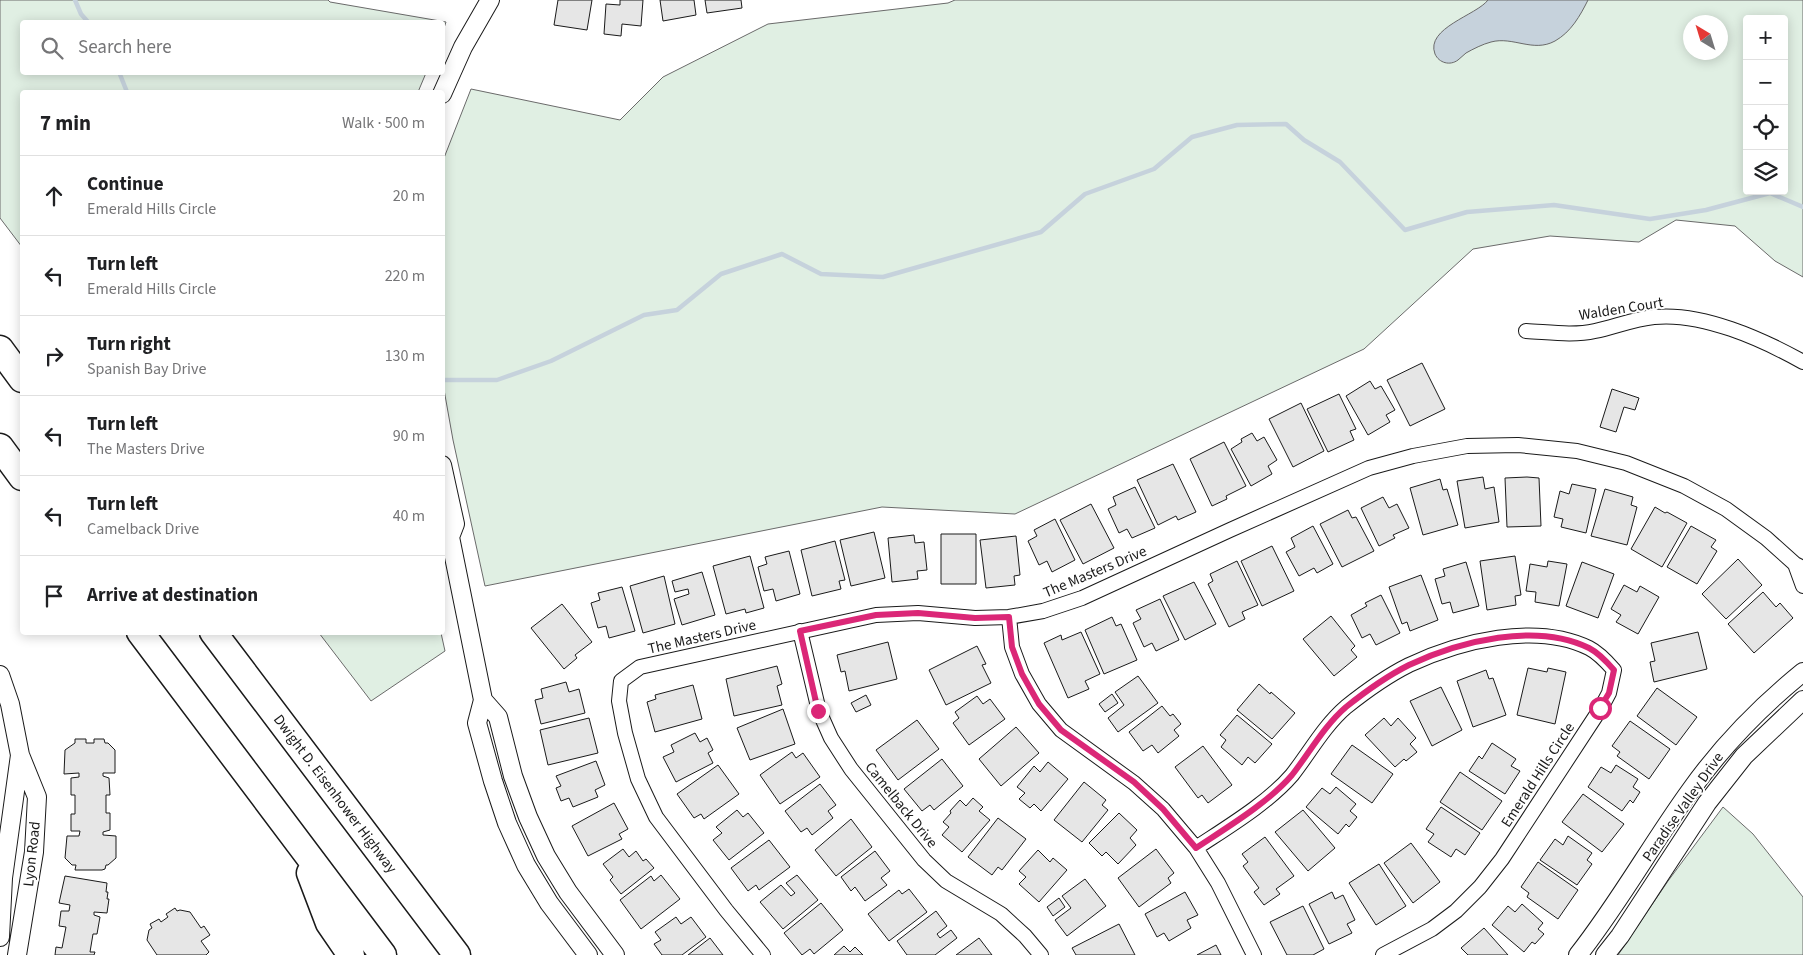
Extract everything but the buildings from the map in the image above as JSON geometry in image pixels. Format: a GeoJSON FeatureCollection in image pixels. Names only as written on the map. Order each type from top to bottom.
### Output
{"type":"FeatureCollection","features":[{"type":"Feature","properties":{"kind":"highway"},"geometry":{"type":"LineString","coordinates":[[0,349],[20,376]]}},
{"type":"Feature","properties":{"kind":"highway"},"geometry":{"type":"LineString","coordinates":[[0,447],[20,474]]}},
{"type":"Feature","properties":{"kind":"highway"},"geometry":{"type":"LineString","coordinates":[[142,635],[383,955]]}},
{"type":"Feature","properties":{"kind":"highway","name":"Dwight D. Eisenhower Highway"},"geometry":{"type":"LineString","coordinates":[[216,635],[450,946],[462,955]]}},
{"type":"Feature","properties":{"kind":"highway"},"geometry":{"type":"LineString","coordinates":[[299,844],[329,922],[350,955]]}},
{"type":"Feature","properties":{"kind":"street"},"geometry":{"type":"LineString","coordinates":[[444,90],[463,48],[490,0]]}},
{"type":"Feature","properties":{"kind":"street","name":"Walden Court"},"geometry":{"type":"LineString","coordinates":[[1526,331],[1592,332],[1654,317],[1679,317],[1734,330],[1803,362]]}},
{"type":"Feature","properties":{"kind":"street","name":"The Masters Drive"},"geometry":{"type":"LineString","coordinates":[[763,955],[726,910],[656,816],[638,779],[625,733],[619,701],[621,680],[640,667],[876,615],[918,613],[975,618],[1009,617],[1043,612],[1082,598],[1370,468],[1413,456],[1467,446],[1518,445],[1577,451],[1626,463],[1684,486],[1726,509],[1800,562],[1803,586]]}},
{"type":"Feature","properties":{"kind":"street"},"geometry":{"type":"LineString","coordinates":[[445,479],[455,524],[446,533],[483,700],[477,722],[493,781],[507,823],[526,865],[544,896],[588,955]]}},
{"type":"Feature","properties":{"kind":"street"},"geometry":{"type":"LineString","coordinates":[[1009,617],[1012,647],[1022,674],[1039,704],[1061,730],[1134,782],[1163,809],[1196,848],[1218,883],[1254,955]]}},
{"type":"Feature","properties":{"kind":"street","name":"Camelback Drive"},"geometry":{"type":"LineString","coordinates":[[800,631],[818,711],[831,738],[851,769],[924,860],[946,881],[1001,914],[1026,936],[1041,955]]}},
{"type":"Feature","properties":{"kind":"street","name":"Emerald Hills Circle"},"geometry":{"type":"LineString","coordinates":[[1196,848],[1268,797],[1291,776],[1320,735],[1345,708],[1377,684],[1409,665],[1486,639],[1527,635],[1574,642],[1590,649],[1604,659],[1614,670],[1609,693],[1502,859],[1480,887],[1456,912],[1432,929],[1383,955]]}},
{"type":"Feature","properties":{"kind":"street","name":"Paradise Valley Drive"},"geometry":{"type":"LineString","coordinates":[[1578,955],[1604,923],[1690,791],[1727,744],[1760,709],[1803,672]]}},
{"type":"Feature","properties":{"kind":"street","name":"Lyon Road"},"geometry":{"type":"LineString","coordinates":[[0,675],[10,704],[20,755],[37,797],[34,852],[18,955]]}},
{"type":"Feature","properties":{"kind":"street"},"geometry":{"type":"LineString","coordinates":[[483,700],[498,717],[513,776],[528,817],[546,856],[568,892],[615,955]]}},
{"type":"Feature","properties":{"kind":"street","name":"Paradise Valley Drive"},"geometry":{"type":"LineString","coordinates":[[1605,955],[1620,936],[1707,803],[1744,756],[1803,700]]}},
{"type":"Feature","properties":{"kind":"street","name":"Lyon Road"},"geometry":{"type":"LineString","coordinates":[[0,937],[3,878],[20,755]]}},
{"type":"Feature","properties":{"kind":"green space"},"geometry":{"type":"Polygon","coordinates":[[[0,0],[328,0],[330,2],[434,20],[20,20],[20,75],[425,75],[419,90],[20,90],[20,244],[0,218],[0,0]]]}},
{"type":"Feature","properties":{"kind":"green space"},"geometry":{"type":"Polygon","coordinates":[[[955,0],[1803,0],[1803,277],[1775,261],[1735,226],[1676,220],[1639,242],[1550,236],[1473,249],[1364,349],[1015,514],[882,507],[485,586],[445,395],[445,155],[471,89],[620,120],[663,77],[768,24],[948,3],[955,0]]]}},
{"type":"Feature","properties":{"kind":"green space"},"geometry":{"type":"Polygon","coordinates":[[[321,635],[441,635],[445,651],[371,701],[321,635]]]}},
{"type":"Feature","properties":{"kind":"green space"},"geometry":{"type":"Polygon","coordinates":[[[1723,807],[1753,834],[1803,897],[1803,955],[1618,955],[1668,881],[1723,807]]]}},
{"type":"Feature","properties":{"kind":"shaded area"},"geometry":{"type":"Polygon","coordinates":[[[1488,0],[1588,0],[1570,28],[1555,41],[1539,45],[1507,41],[1491,42],[1469,51],[1455,62],[1448,63],[1439,60],[1435,54],[1434,45],[1444,29],[1482,6],[1488,0]]]}},
{"type":"Feature","properties":{"kind":"waterway"},"geometry":{"type":"LineString","coordinates":[[75,0],[81,14],[86,20]]}},
{"type":"Feature","properties":{"kind":"waterway"},"geometry":{"type":"LineString","coordinates":[[120,75],[126,90]]}},
{"type":"Feature","properties":{"kind":"waterway"},"geometry":{"type":"LineString","coordinates":[[445,380],[497,380],[551,361],[644,315],[677,310],[721,274],[782,254],[821,274],[883,277],[1041,232],[1085,194],[1154,169],[1192,137],[1237,125],[1286,124],[1304,140],[1340,162],[1405,230],[1467,212],[1554,205],[1650,219],[1706,210],[1770,193],[1803,207]]}},
{"type":"Feature","properties":{"kind":"route"},"geometry":{"type":"LineString","coordinates":[[818,711],[800,631],[876,615],[918,613],[975,618],[1009,617],[1012,647],[1022,674],[1039,704],[1061,730],[1134,782],[1163,809],[1196,848],[1268,797],[1291,776],[1320,735],[1345,708],[1377,684],[1409,665],[1440,653],[1486,639],[1527,635],[1574,642],[1590,649],[1604,659],[1614,670],[1609,693],[1600,708]]}}]}
